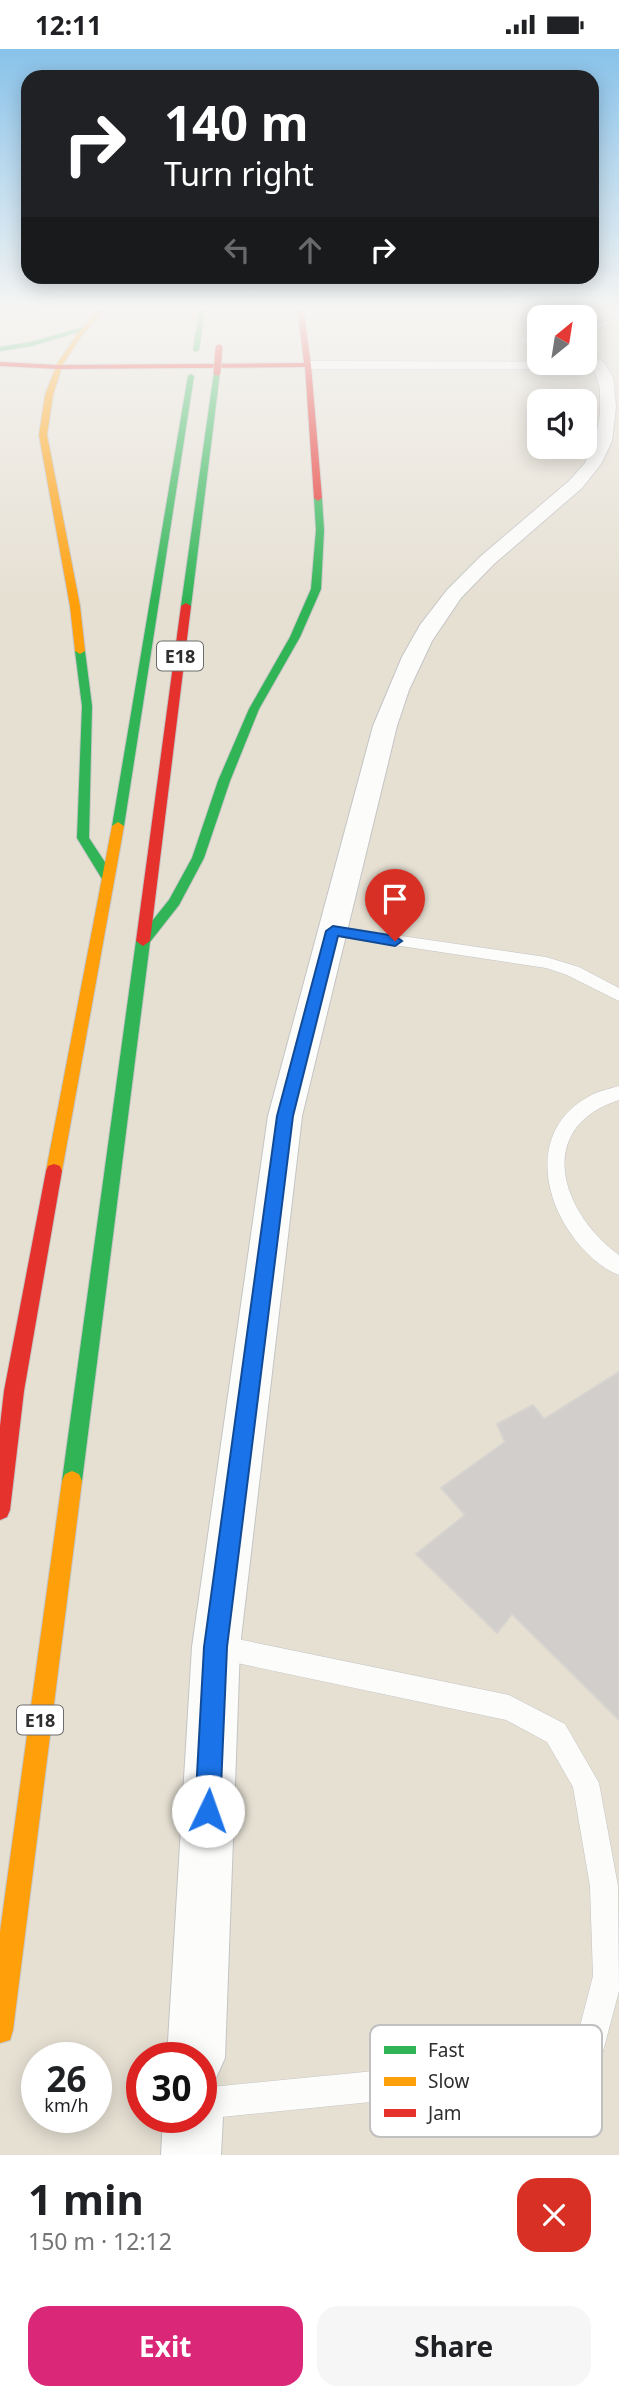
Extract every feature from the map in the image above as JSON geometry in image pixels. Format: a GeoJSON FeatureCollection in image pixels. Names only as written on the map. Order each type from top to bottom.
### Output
{"type":"FeatureCollection","features":[{"type":"Feature","properties":{"kind":"main road"},"geometry":{"type":"LineString","coordinates":[[46,404],[43,435],[75,606],[87,706],[83,838],[107,876]]}},
{"type":"Feature","properties":{"kind":"main road","name":"E18"},"geometry":{"type":"LineString","coordinates":[[0,1510],[14,1391],[125,789],[187,404]]}},
{"type":"Feature","properties":{"kind":"main road","name":"E18"},"geometry":{"type":"LineString","coordinates":[[0,2030],[213,404]]}},
{"type":"Feature","properties":{"kind":"main road"},"geometry":{"type":"LineString","coordinates":[[144,941],[174,901],[198,858],[224,781],[254,709],[295,637],[316,589],[320,530],[310,404]]}},
{"type":"Feature","properties":{"kind":"main road"},"geometry":{"type":"LineString","coordinates":[[0,1420],[14,1391]]}},
{"type":"Feature","properties":{"kind":"street"},"geometry":{"type":"LineString","coordinates":[[197,2042],[216,1647],[285,1116],[385,726],[401,678],[425,632],[456,592],[488,560],[577,483],[597,459],[609,404]]}},
{"type":"Feature","properties":{"kind":"street"},"geometry":{"type":"LineString","coordinates":[[191,2155],[192,2133]]}},
{"type":"Feature","properties":{"kind":"lane"},"geometry":{"type":"LineString","coordinates":[[333,931],[546,963],[573,971],[619,995]]}},
{"type":"Feature","properties":{"kind":"lane"},"geometry":{"type":"LineString","coordinates":[[619,1093],[593,1102],[568,1123],[555,1153],[556,1188],[572,1223],[602,1256],[619,1266]]}},
{"type":"Feature","properties":{"kind":"lane"},"geometry":{"type":"LineString","coordinates":[[216,1647],[509,1708],[556,1733],[586,1783],[612,1886],[608,1976],[596,2025]]}},
{"type":"Feature","properties":{"kind":"lane"},"geometry":{"type":"LineString","coordinates":[[217,2102],[370,2087]]}},
{"type":"Feature","properties":{"kind":"shaded area"},"geometry":{"type":"Polygon","coordinates":[[[0,404],[527,404],[527,459],[597,459],[597,404],[619,404],[619,2155],[0,2155],[0,404]]]}},
{"type":"Feature","properties":{"kind":"building"},"geometry":{"type":"Polygon","coordinates":[[[619,1372],[619,1720],[512,1614],[497,1633],[416,1554],[465,1515],[441,1488],[505,1442],[497,1424],[533,1405],[544,1419],[619,1372]]]}},
{"type":"Feature","properties":{"kind":"traffic: fast"},"geometry":{"type":"LineString","coordinates":[[118,826],[186,404]]}},
{"type":"Feature","properties":{"kind":"traffic: fast"},"geometry":{"type":"LineString","coordinates":[[186,606],[213,404]]}},
{"type":"Feature","properties":{"kind":"traffic: fast"},"geometry":{"type":"LineString","coordinates":[[145,939],[174,902],[198,858],[224,781],[254,709],[295,637],[316,589],[320,530],[318,498]]}},
{"type":"Feature","properties":{"kind":"traffic: fast"},"geometry":{"type":"LineString","coordinates":[[80,651],[87,706],[83,838],[107,876]]}},
{"type":"Feature","properties":{"kind":"traffic: fast"},"geometry":{"type":"LineString","coordinates":[[72,1481],[143,941]]}},
{"type":"Feature","properties":{"kind":"traffic: slow"},"geometry":{"type":"LineString","coordinates":[[48,404],[43,435],[75,606],[80,651]]}},
{"type":"Feature","properties":{"kind":"traffic: slow"},"geometry":{"type":"LineString","coordinates":[[54,1171],[118,826]]}},
{"type":"Feature","properties":{"kind":"traffic: slow"},"geometry":{"type":"LineString","coordinates":[[0,2030],[72,1481]]}},
{"type":"Feature","properties":{"kind":"traffic: jam"},"geometry":{"type":"LineString","coordinates":[[311,404],[318,498]]}},
{"type":"Feature","properties":{"kind":"traffic: jam"},"geometry":{"type":"LineString","coordinates":[[143,941],[186,606]]}},
{"type":"Feature","properties":{"kind":"traffic: jam"},"geometry":{"type":"LineString","coordinates":[[0,1510],[14,1391],[54,1171]]}},
{"type":"Feature","properties":{"kind":"route"},"geometry":{"type":"LineString","coordinates":[[208,1811],[216,1647],[285,1116],[333,931],[395,941]]}}]}
